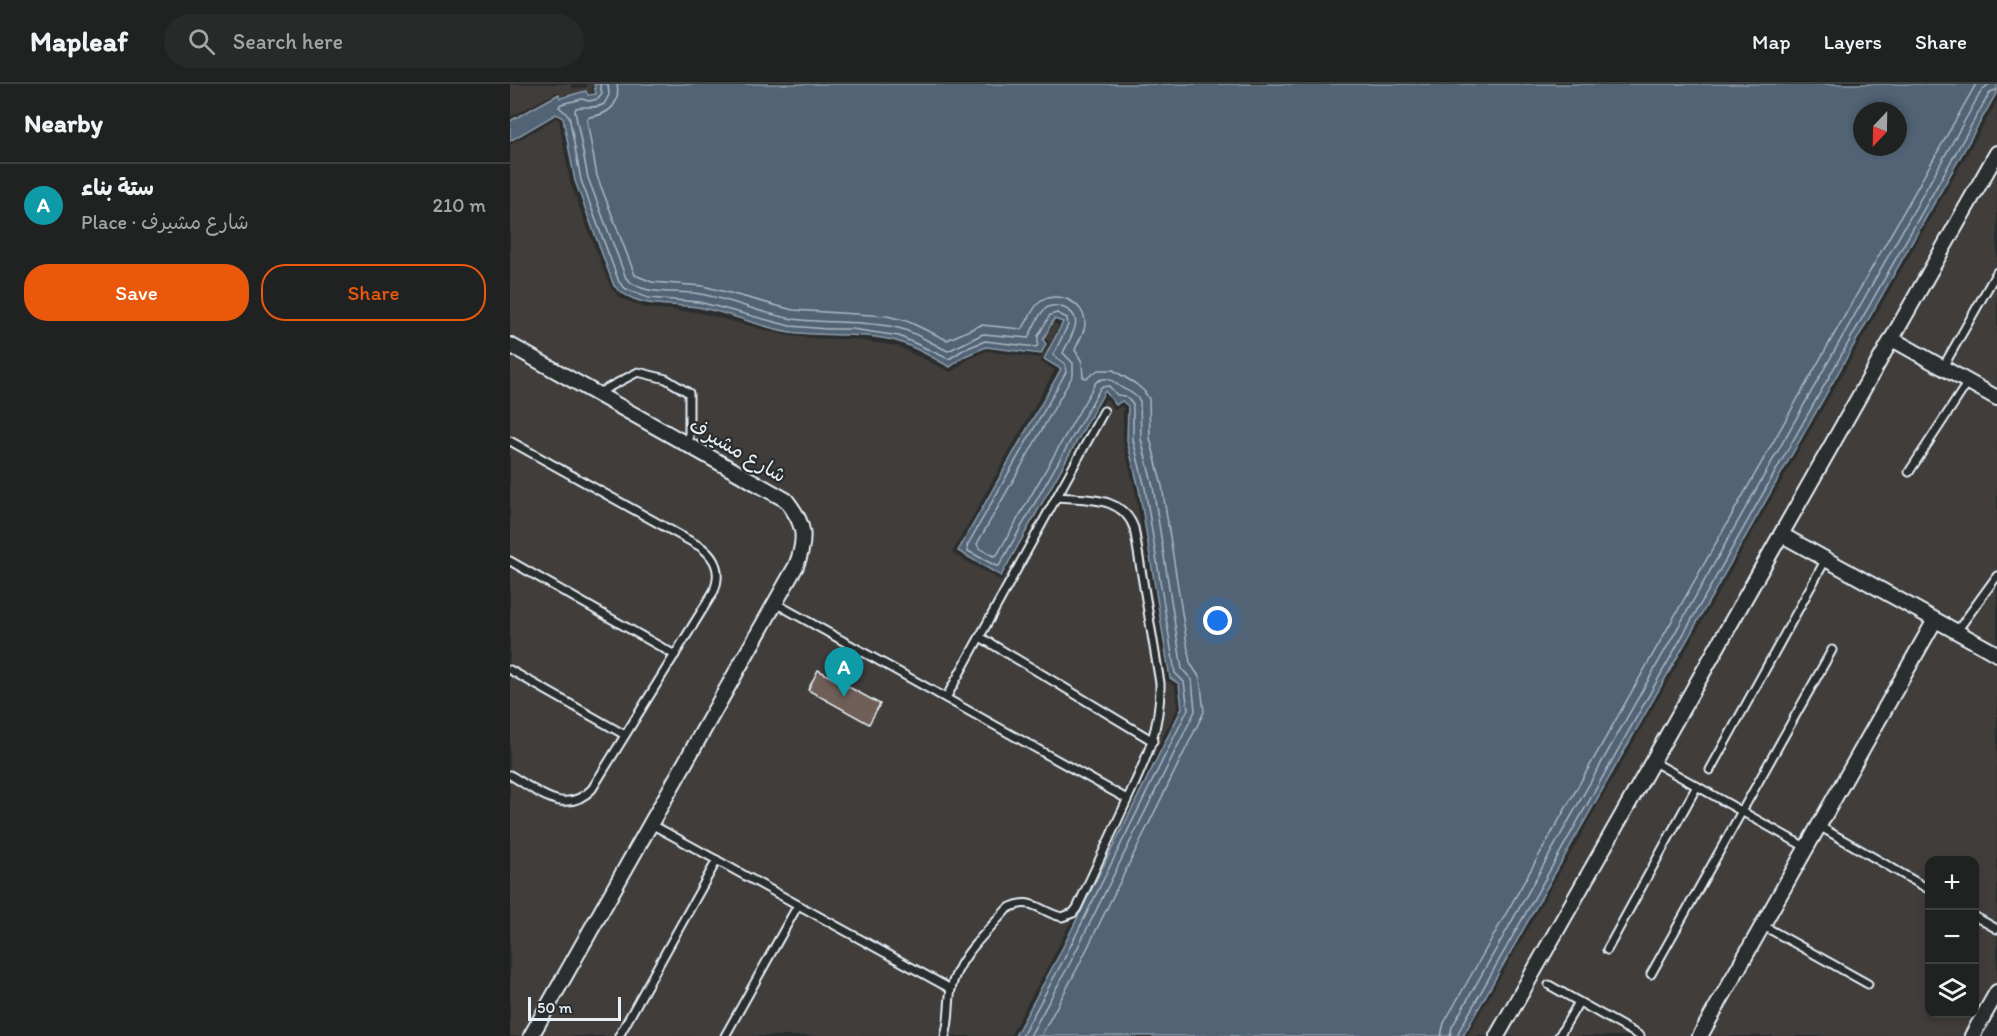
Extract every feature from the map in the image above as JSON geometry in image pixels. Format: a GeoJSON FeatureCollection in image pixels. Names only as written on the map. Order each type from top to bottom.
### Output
{"type":"FeatureCollection","features":[{"type":"Feature","properties":{"kind":"street"},"geometry":{"type":"LineString","coordinates":[[1497,1036],[1997,153]]}},
{"type":"Feature","properties":{"kind":"street"},"geometry":{"type":"LineString","coordinates":[[1892,339],[1997,398]]}},
{"type":"Feature","properties":{"kind":"street","name":"شارع مشيرف"},"geometry":{"type":"LineString","coordinates":[[510,345],[786,500],[798,514],[803,531],[802,549],[796,566],[531,1036]]}},
{"type":"Feature","properties":{"kind":"street"},"geometry":{"type":"LineString","coordinates":[[1782,535],[1997,654]]}},
{"type":"Feature","properties":{"kind":"street"},"geometry":{"type":"LineString","coordinates":[[1700,1036],[1935,620]]}},
{"type":"Feature","properties":{"kind":"street"},"geometry":{"type":"LineString","coordinates":[[1972,1036],[1997,992]]}},
{"type":"Feature","properties":{"kind":"lane"},"geometry":{"type":"LineString","coordinates":[[1942,368],[1997,272]]}},
{"type":"Feature","properties":{"kind":"lane"},"geometry":{"type":"LineString","coordinates":[[598,394],[638,372],[666,379],[689,393],[689,445]]}},
{"type":"Feature","properties":{"kind":"lane"},"geometry":{"type":"LineString","coordinates":[[1909,472],[1968,382]]}},
{"type":"Feature","properties":{"kind":"lane"},"geometry":{"type":"LineString","coordinates":[[946,698],[1104,411]]}},
{"type":"Feature","properties":{"kind":"lane"},"geometry":{"type":"LineString","coordinates":[[510,441],[710,553],[716,561],[718,571],[718,582],[714,591],[592,789],[585,796],[576,801],[555,801],[510,775]]}},
{"type":"Feature","properties":{"kind":"lane"},"geometry":{"type":"LineString","coordinates":[[945,1036],[951,989],[956,974],[965,958],[1007,909],[1029,903],[1056,916],[1068,916],[1073,913],[1153,741],[1160,713],[1160,683],[1131,518],[1124,510],[1107,502],[1057,497]]}},
{"type":"Feature","properties":{"kind":"lane"},"geometry":{"type":"LineString","coordinates":[[1710,770],[1826,559]]}},
{"type":"Feature","properties":{"kind":"lane"},"geometry":{"type":"LineString","coordinates":[[510,561],[675,655]]}},
{"type":"Feature","properties":{"kind":"lane"},"geometry":{"type":"LineString","coordinates":[[1956,632],[1997,576]]}},
{"type":"Feature","properties":{"kind":"lane"},"geometry":{"type":"LineString","coordinates":[[775,603],[1127,799]]}},
{"type":"Feature","properties":{"kind":"lane"},"geometry":{"type":"LineString","coordinates":[[980,637],[1153,741]]}},
{"type":"Feature","properties":{"kind":"lane"},"geometry":{"type":"LineString","coordinates":[[1651,974],[1832,650]]}},
{"type":"Feature","properties":{"kind":"lane"},"geometry":{"type":"LineString","coordinates":[[510,670],[625,735]]}},
{"type":"Feature","properties":{"kind":"lane"},"geometry":{"type":"LineString","coordinates":[[1652,761],[1807,848]]}},
{"type":"Feature","properties":{"kind":"lane"},"geometry":{"type":"LineString","coordinates":[[1607,950],[1697,786]]}},
{"type":"Feature","properties":{"kind":"lane"},"geometry":{"type":"LineString","coordinates":[[651,824],[951,989]]}},
{"type":"Feature","properties":{"kind":"lane"},"geometry":{"type":"LineString","coordinates":[[1819,826],[1925,888]]}},
{"type":"Feature","properties":{"kind":"lane"},"geometry":{"type":"LineString","coordinates":[[619,1036],[717,860]]}},
{"type":"Feature","properties":{"kind":"lane"},"geometry":{"type":"LineString","coordinates":[[725,1036],[798,905]]}},
{"type":"Feature","properties":{"kind":"lane"},"geometry":{"type":"LineString","coordinates":[[1979,919],[1997,929]]}},
{"type":"Feature","properties":{"kind":"lane"},"geometry":{"type":"LineString","coordinates":[[1762,925],[1868,984]]}},
{"type":"Feature","properties":{"kind":"lane"},"geometry":{"type":"LineString","coordinates":[[1549,985],[1640,1036]]}},
{"type":"Feature","properties":{"kind":"lane"},"geometry":{"type":"LineString","coordinates":[[1559,1036],[1579,1002]]}},
{"type":"Feature","properties":{"kind":"shaded area"},"geometry":{"type":"Polygon","coordinates":[[[510,84],[571,84],[573,89],[592,84],[593,92],[589,93],[587,90],[561,96],[559,91],[510,117],[510,84]]]}},
{"type":"Feature","properties":{"kind":"shaded area"},"geometry":{"type":"Polygon","coordinates":[[[1997,101],[1997,1003],[1978,1036],[1467,1036],[1997,101]]]}},
{"type":"Feature","properties":{"kind":"shaded area"},"geometry":{"type":"Polygon","coordinates":[[[556,118],[559,120],[570,182],[611,288],[620,298],[646,308],[697,312],[788,336],[852,339],[897,346],[951,372],[967,360],[986,351],[1041,358],[1049,343],[1045,338],[1054,323],[1059,326],[1041,362],[1055,370],[952,553],[1002,581],[1106,398],[1115,410],[1121,406],[1123,408],[1123,442],[1135,490],[1166,680],[1175,686],[1178,707],[1054,955],[1010,1036],[510,1036],[510,145],[556,118]]]}},
{"type":"Feature","properties":{"kind":"water"},"geometry":{"type":"Polygon","coordinates":[[[594,84],[1997,84],[1997,92],[1463,1036],[1015,1036],[1058,957],[1182,708],[1179,684],[1170,678],[1139,489],[1127,441],[1128,406],[1122,401],[1116,405],[1105,391],[1001,576],[958,551],[1061,369],[1044,359],[1063,322],[1054,319],[1043,340],[1046,344],[1041,354],[986,347],[965,356],[950,367],[917,349],[883,338],[790,332],[709,309],[653,304],[632,298],[614,286],[575,181],[563,118],[556,114],[510,141],[510,121],[559,94],[560,98],[586,91],[588,95],[596,94],[594,84]]]}},
{"type":"Feature","properties":{"kind":"building"},"geometry":{"type":"Polygon","coordinates":[[[818,670],[880,704],[869,724],[808,690],[818,670]]]}},
{"type":"Feature","properties":{"kind":"place","name":"ستة بناء"},"geometry":{"type":"Point","coordinates":[844,697]}}]}
